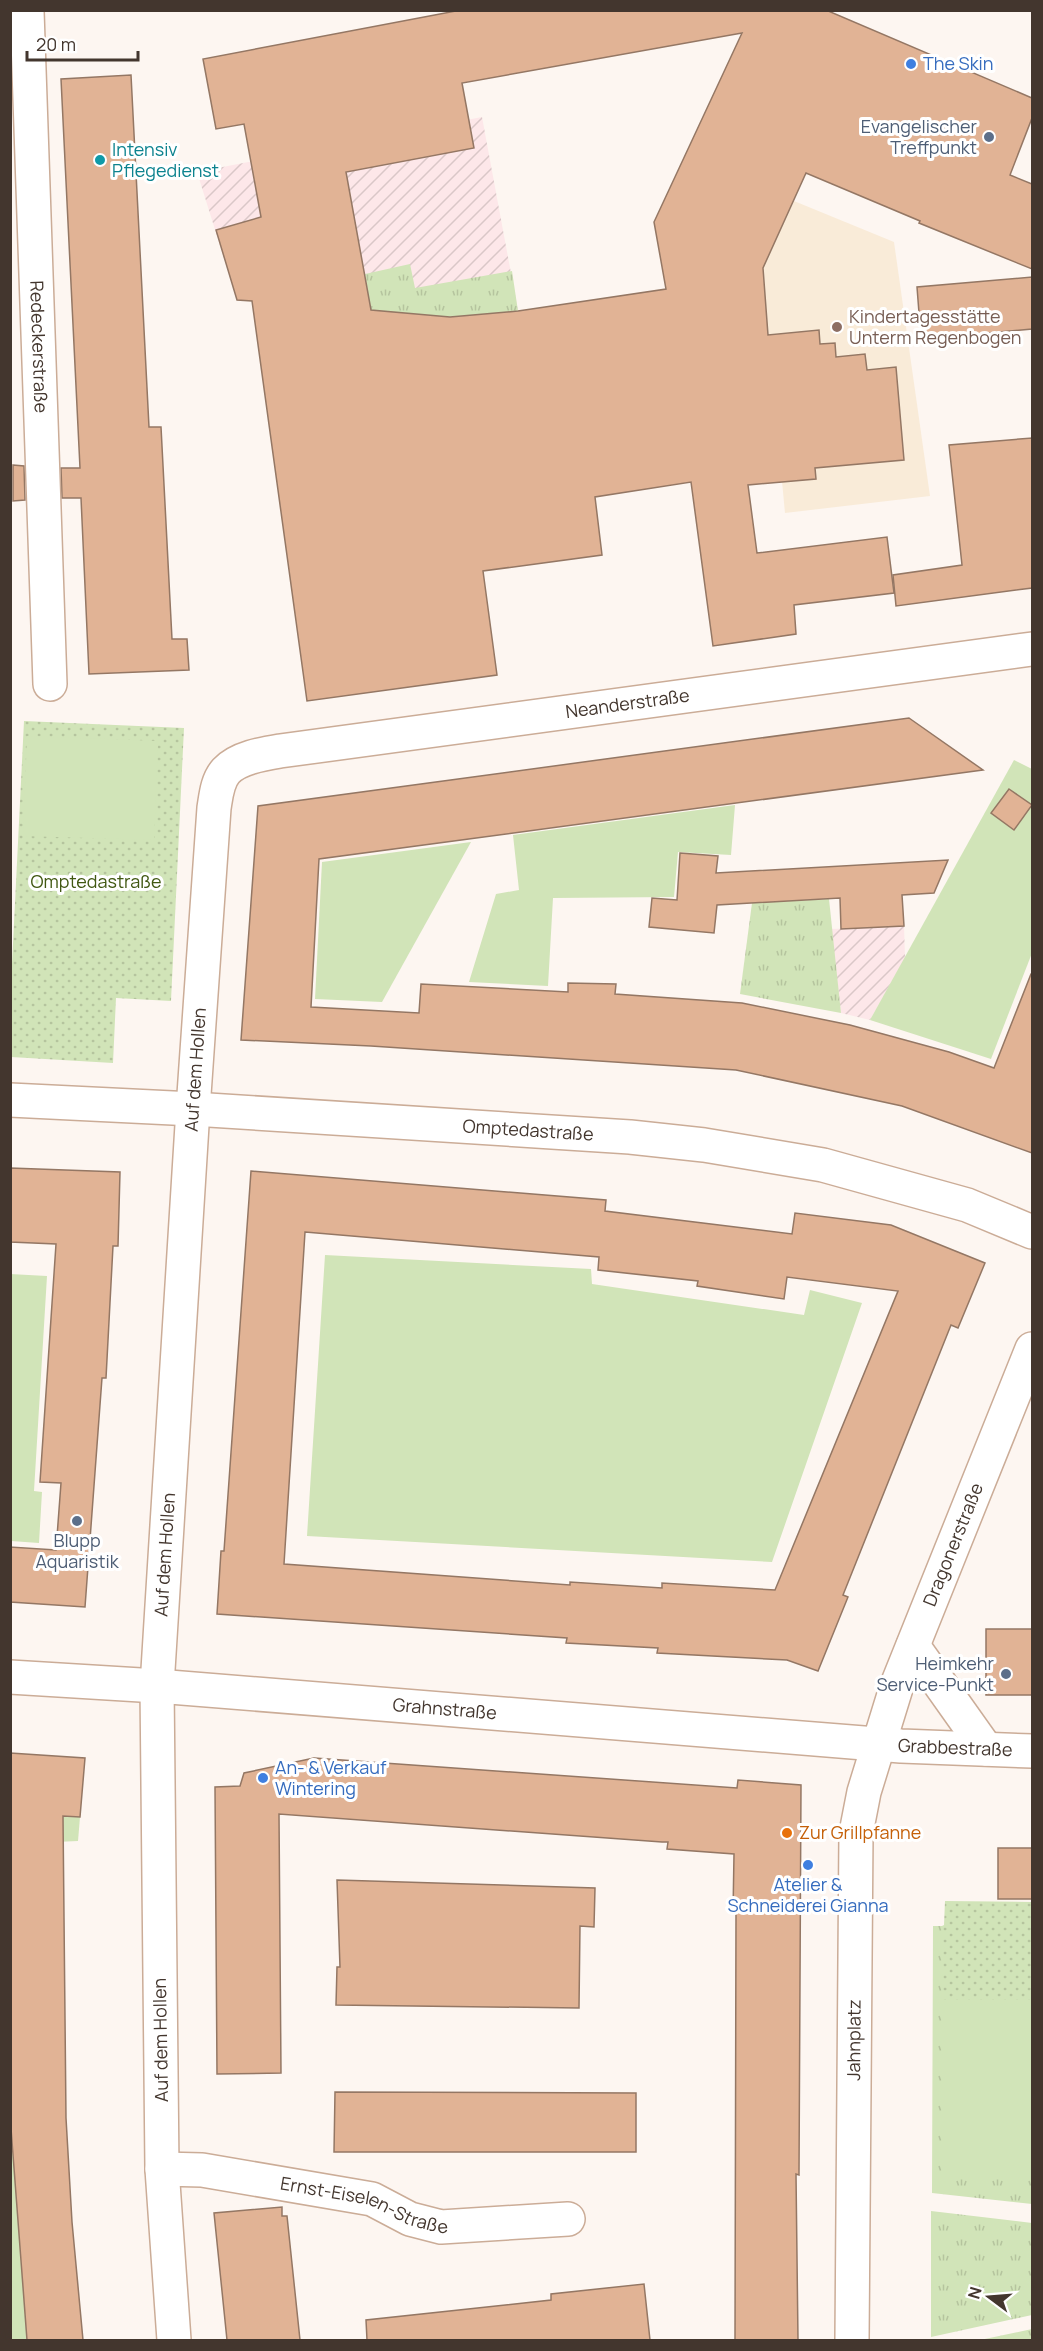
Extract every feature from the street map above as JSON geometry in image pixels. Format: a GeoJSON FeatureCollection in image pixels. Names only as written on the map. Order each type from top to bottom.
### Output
{"type":"FeatureCollection","features":[{"type":"Feature","properties":{"kind":"street"},"geometry":{"type":"LineString","coordinates":[[18,10],[28,11]]}},
{"type":"Feature","properties":{"kind":"street","name":"Redeckerstraße"},"geometry":{"type":"LineString","coordinates":[[28,11],[50,684]]}},
{"type":"Feature","properties":{"kind":"street","name":"Neanderstraße"},"geometry":{"type":"LineString","coordinates":[[225,772],[243,760],[263,753],[1032,649]]}},
{"type":"Feature","properties":{"kind":"street","name":"Auf dem Hollen"},"geometry":{"type":"LineString","coordinates":[[174,2340],[162,2169],[157,1686],[214,808],[217,789],[225,772]]}},
{"type":"Feature","properties":{"kind":"street","name":"Omptedastraße"},"geometry":{"type":"LineString","coordinates":[[10,1100],[193,1109],[630,1137],[704,1145],[823,1165],[967,1205],[1032,1232]]}},
{"type":"Feature","properties":{"kind":"street","name":"Dragonerstraße"},"geometry":{"type":"LineString","coordinates":[[879,1744],[897,1685],[1032,1349]]}},
{"type":"Feature","properties":{"kind":"street"},"geometry":{"type":"LineString","coordinates":[[913,1646],[986,1749]]}},
{"type":"Feature","properties":{"kind":"street","name":"Grahnstraße"},"geometry":{"type":"LineString","coordinates":[[10,1677],[157,1686],[879,1744]]}},
{"type":"Feature","properties":{"kind":"street","name":"Grabbestraße"},"geometry":{"type":"LineString","coordinates":[[879,1744],[1032,1751]]}},
{"type":"Feature","properties":{"kind":"street","name":"Jahnplatz"},"geometry":{"type":"LineString","coordinates":[[852,2340],[856,1833],[864,1792],[879,1744]]}},
{"type":"Feature","properties":{"kind":"street","name":"Ernst-Eiselen-Straße"},"geometry":{"type":"LineString","coordinates":[[162,2169],[202,2170],[372,2199],[410,2219],[441,2227],[568,2219]]}},
{"type":"Feature","properties":{"kind":"shaded area"},"geometry":{"type":"Polygon","coordinates":[[[482,117],[518,311],[237,300],[197,172],[482,117]]]}},
{"type":"Feature","properties":{"kind":"shaded area","name":"Kindertagesstätte Unterm Regenbogen"},"geometry":{"type":"Polygon","coordinates":[[[794,201],[894,242],[930,496],[785,513],[762,269],[794,201]]]}},
{"type":"Feature","properties":{"kind":"shaded area"},"geometry":{"type":"Polygon","coordinates":[[[904,926],[905,958],[870,1020],[841,1013],[831,929],[904,926]]]}},
{"type":"Feature","properties":{"kind":"green space"},"geometry":{"type":"Polygon","coordinates":[[[410,264],[415,288],[512,271],[518,311],[450,317],[360,309],[356,295],[368,292],[365,274],[410,264]]]}},
{"type":"Feature","properties":{"kind":"green space","name":"Omptedastraße"},"geometry":{"type":"Polygon","coordinates":[[[24,721],[184,728],[171,1001],[116,998],[113,1063],[11,1057],[11,984],[24,721]]]}},
{"type":"Feature","properties":{"kind":"green space"},"geometry":{"type":"Polygon","coordinates":[[[27,736],[158,741],[154,840],[23,836],[27,736]]]}},
{"type":"Feature","properties":{"kind":"green space"},"geometry":{"type":"Polygon","coordinates":[[[1014,760],[1032,769],[1032,953],[991,1059],[870,1020],[1014,760]]]}},
{"type":"Feature","properties":{"kind":"green space"},"geometry":{"type":"Polygon","coordinates":[[[735,805],[731,855],[678,852],[674,897],[553,898],[548,986],[469,982],[496,894],[519,890],[513,835],[735,805]]]}},
{"type":"Feature","properties":{"kind":"green space"},"geometry":{"type":"Polygon","coordinates":[[[471,842],[382,1002],[315,999],[322,862],[471,842]]]}},
{"type":"Feature","properties":{"kind":"green space"},"geometry":{"type":"Polygon","coordinates":[[[829,899],[841,1013],[740,994],[752,903],[829,899]]]}},
{"type":"Feature","properties":{"kind":"green space"},"geometry":{"type":"Polygon","coordinates":[[[325,1255],[591,1269],[592,1284],[804,1315],[810,1290],[862,1303],[772,1562],[307,1536],[325,1255]]]}},
{"type":"Feature","properties":{"kind":"green space"},"geometry":{"type":"Polygon","coordinates":[[[10,1274],[47,1276],[34,1491],[42,1492],[39,1543],[11,1541],[10,1274]]]}},
{"type":"Feature","properties":{"kind":"green space"},"geometry":{"type":"Polygon","coordinates":[[[10,1813],[80,1817],[78,1841],[11,1844],[10,1813]]]}},
{"type":"Feature","properties":{"kind":"green space"},"geometry":{"type":"Polygon","coordinates":[[[945,1901],[1032,1902],[1032,2173],[942,2173],[942,1926],[944,1925],[945,1901]]]}},
{"type":"Feature","properties":{"kind":"green space"},"geometry":{"type":"Polygon","coordinates":[[[933,1926],[942,1926],[942,2172],[1032,2173],[1032,2204],[932,2193],[933,1926]]]}},
{"type":"Feature","properties":{"kind":"green space"},"geometry":{"type":"Polygon","coordinates":[[[942,2000],[1032,2000],[1032,2173],[942,2173],[942,2000]]]}},
{"type":"Feature","properties":{"kind":"green space"},"geometry":{"type":"Polygon","coordinates":[[[10,2112],[27,2340],[11,2340],[10,2112]]]}},
{"type":"Feature","properties":{"kind":"green space"},"geometry":{"type":"Polygon","coordinates":[[[931,2211],[1032,2223],[1032,2315],[931,2337],[931,2211]]]}},
{"type":"Feature","properties":{"kind":"green space"},"geometry":{"type":"Polygon","coordinates":[[[1032,2329],[1032,2340],[980,2340],[1032,2329]]]}},
{"type":"Feature","properties":{"kind":"building"},"geometry":{"type":"Polygon","coordinates":[[[461,10],[826,10],[1032,98],[1032,118],[1010,175],[1032,184],[1032,269],[919,223],[920,221],[806,173],[763,268],[768,335],[819,330],[820,344],[835,343],[836,357],[865,354],[867,370],[896,367],[904,460],[815,468],[816,479],[748,485],[757,553],[887,537],[894,593],[794,605],[796,634],[713,646],[691,482],[595,497],[602,555],[483,571],[497,675],[307,701],[252,301],[237,300],[216,230],[261,217],[244,124],[216,129],[203,59],[461,10]],[[742,33],[462,83],[474,148],[346,172],[371,310],[450,317],[518,311],[666,289],[654,222],[742,33]]]}},
{"type":"Feature","properties":{"kind":"building"},"geometry":{"type":"Polygon","coordinates":[[[131,75],[149,427],[161,427],[172,639],[187,639],[189,670],[89,674],[81,498],[62,498],[61,468],[80,468],[61,79],[131,75]]]}},
{"type":"Feature","properties":{"kind":"building"},"geometry":{"type":"Polygon","coordinates":[[[1032,277],[1032,329],[921,339],[917,287],[1032,277]]]}},
{"type":"Feature","properties":{"kind":"building"},"geometry":{"type":"Polygon","coordinates":[[[1032,438],[1032,588],[896,606],[893,575],[962,565],[949,445],[1032,438]]]}},
{"type":"Feature","properties":{"kind":"building"},"geometry":{"type":"Polygon","coordinates":[[[13,465],[24,466],[25,500],[13,501],[13,465]]]}},
{"type":"Feature","properties":{"kind":"building"},"geometry":{"type":"Polygon","coordinates":[[[909,718],[983,770],[319,859],[311,1007],[419,1013],[421,984],[568,992],[568,983],[616,984],[615,994],[742,1003],[850,1025],[949,1052],[994,1068],[1032,974],[1032,1153],[902,1106],[736,1070],[371,1046],[241,1040],[258,806],[909,718]]]}},
{"type":"Feature","properties":{"kind":"building"},"geometry":{"type":"Polygon","coordinates":[[[1009,789],[1032,805],[1014,830],[991,813],[1009,789]]]}},
{"type":"Feature","properties":{"kind":"building"},"geometry":{"type":"Polygon","coordinates":[[[680,853],[718,856],[716,873],[948,860],[934,893],[902,895],[904,926],[841,929],[840,898],[717,905],[714,933],[649,927],[652,898],[677,900],[680,853]]]}},
{"type":"Feature","properties":{"kind":"building"},"geometry":{"type":"Polygon","coordinates":[[[10,1168],[120,1172],[118,1246],[113,1246],[106,1378],[102,1378],[85,1607],[10,1602],[10,1547],[56,1550],[61,1483],[40,1482],[56,1244],[10,1242],[10,1168]]]}},
{"type":"Feature","properties":{"kind":"building"},"geometry":{"type":"Polygon","coordinates":[[[251,1171],[606,1200],[605,1211],[792,1234],[795,1213],[891,1225],[985,1263],[958,1328],[951,1325],[843,1595],[848,1597],[818,1671],[787,1660],[657,1653],[658,1648],[566,1643],[567,1638],[217,1614],[221,1551],[224,1551],[251,1171]],[[305,1232],[284,1564],[570,1585],[570,1582],[662,1588],[662,1583],[775,1590],[898,1291],[787,1277],[784,1299],[697,1286],[698,1281],[598,1270],[599,1257],[305,1232]]]}},
{"type":"Feature","properties":{"kind":"building"},"geometry":{"type":"Polygon","coordinates":[[[986,1629],[1032,1629],[1032,1695],[986,1695],[986,1629]]]}},
{"type":"Feature","properties":{"kind":"building"},"geometry":{"type":"Polygon","coordinates":[[[10,1753],[85,1758],[80,1817],[63,1816],[66,2118],[72,2222],[83,2340],[27,2340],[10,2115],[10,1753]]]}},
{"type":"Feature","properties":{"kind":"building"},"geometry":{"type":"Polygon","coordinates":[[[314,1758],[737,1788],[738,1780],[801,1785],[799,2175],[796,2174],[798,2340],[735,2340],[736,1913],[733,1913],[734,1854],[667,1849],[668,1842],[279,1814],[281,2073],[217,2074],[215,1787],[240,1786],[244,1773],[314,1758]]]}},
{"type":"Feature","properties":{"kind":"building"},"geometry":{"type":"Polygon","coordinates":[[[998,1848],[1032,1848],[1032,1899],[998,1899],[998,1848]]]}},
{"type":"Feature","properties":{"kind":"building"},"geometry":{"type":"Polygon","coordinates":[[[337,1880],[595,1888],[594,1927],[580,1926],[579,2008],[336,2005],[337,1967],[340,1967],[337,1880]]]}},
{"type":"Feature","properties":{"kind":"building"},"geometry":{"type":"Polygon","coordinates":[[[335,2092],[636,2093],[636,2152],[334,2152],[335,2092]]]}},
{"type":"Feature","properties":{"kind":"building"},"geometry":{"type":"Polygon","coordinates":[[[282,2207],[282,2216],[287,2216],[300,2340],[227,2340],[214,2213],[282,2207]]]}},
{"type":"Feature","properties":{"kind":"building"},"geometry":{"type":"Polygon","coordinates":[[[644,2284],[650,2340],[367,2340],[366,2320],[551,2300],[551,2294],[644,2284]]]}},
{"type":"Feature","properties":{"kind":"place","name":"The Skin"},"geometry":{"type":"Point","coordinates":[911,64]}},
{"type":"Feature","properties":{"kind":"place","name":"Evangelischer Treffpunkt"},"geometry":{"type":"Point","coordinates":[989,137]}},
{"type":"Feature","properties":{"kind":"place","name":"Intensiv Pflegedienst"},"geometry":{"type":"Point","coordinates":[100,160]}},
{"type":"Feature","properties":{"kind":"place","name":"Kindertagesstätte Unterm Regenbogen"},"geometry":{"type":"Point","coordinates":[837,327]}},
{"type":"Feature","properties":{"kind":"place","name":"Blupp Aquaristik"},"geometry":{"type":"Point","coordinates":[77,1521]}},
{"type":"Feature","properties":{"kind":"place","name":"Heimkehr Service-Punkt"},"geometry":{"type":"Point","coordinates":[1006,1674]}},
{"type":"Feature","properties":{"kind":"place","name":"An- & Verkauf Wintering"},"geometry":{"type":"Point","coordinates":[263,1778]}},
{"type":"Feature","properties":{"kind":"place","name":"Zur Grillpfanne"},"geometry":{"type":"Point","coordinates":[787,1833]}},
{"type":"Feature","properties":{"kind":"place","name":"Atelier & Schneiderei Gianna"},"geometry":{"type":"Point","coordinates":[808,1865]}}]}
